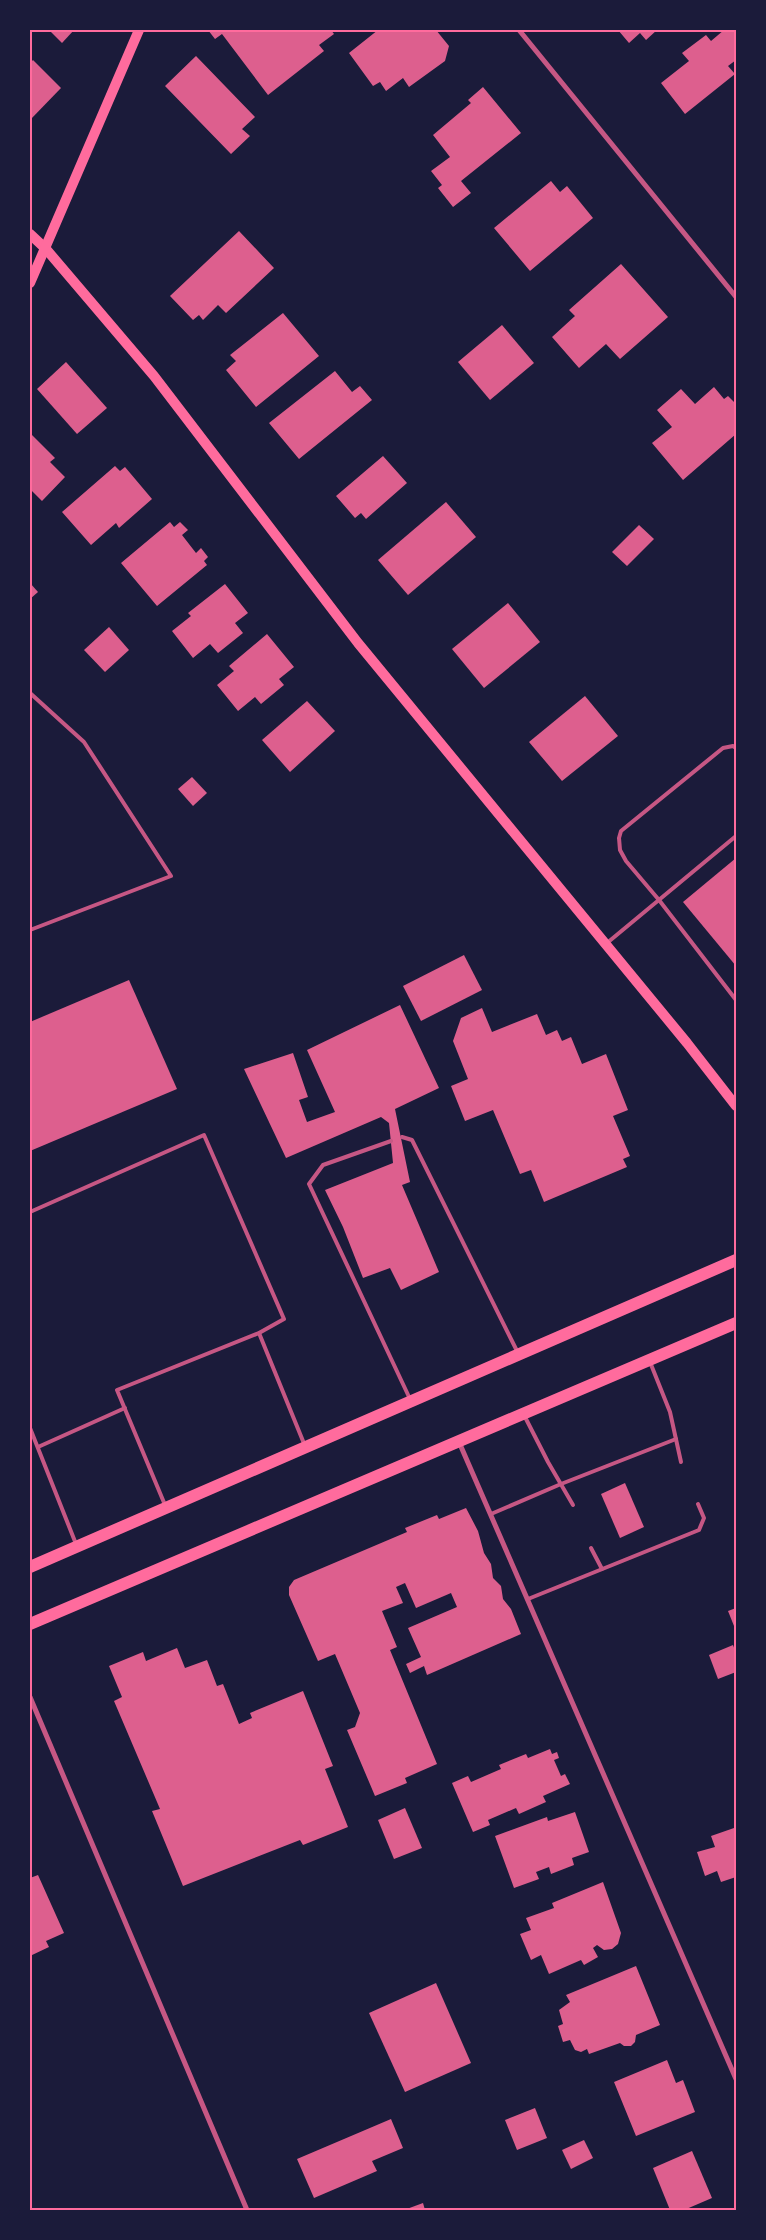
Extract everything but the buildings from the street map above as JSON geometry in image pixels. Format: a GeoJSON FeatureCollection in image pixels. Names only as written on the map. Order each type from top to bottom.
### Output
{"type":"FeatureCollection","features":[{"type":"Feature","properties":{"kind":"main road"},"geometry":{"type":"LineString","coordinates":[[30,283],[139,30]]}},
{"type":"Feature","properties":{"kind":"main road"},"geometry":{"type":"LineString","coordinates":[[30,234],[46,249],[154,376],[358,643],[687,1043],[736,1106]]}},
{"type":"Feature","properties":{"kind":"main road"},"geometry":{"type":"LineString","coordinates":[[30,1567],[736,1260]]}},
{"type":"Feature","properties":{"kind":"main road"},"geometry":{"type":"LineString","coordinates":[[30,1624],[736,1323]]}},
{"type":"Feature","properties":{"kind":"street"},"geometry":{"type":"LineString","coordinates":[[520,30],[736,297]]}},
{"type":"Feature","properties":{"kind":"street"},"geometry":{"type":"LineString","coordinates":[[459,1440],[736,2079]]}},
{"type":"Feature","properties":{"kind":"street"},"geometry":{"type":"LineString","coordinates":[[30,1697],[247,2210]]}},
{"type":"Feature","properties":{"kind":"lane"},"geometry":{"type":"LineString","coordinates":[[30,693],[84,742],[170,876],[30,930]]}},
{"type":"Feature","properties":{"kind":"lane"},"geometry":{"type":"LineString","coordinates":[[736,748],[733,746],[723,748],[621,831],[619,838],[620,850],[623,856],[736,1000]]}},
{"type":"Feature","properties":{"kind":"lane"},"geometry":{"type":"LineString","coordinates":[[605,944],[736,836]]}},
{"type":"Feature","properties":{"kind":"lane"},"geometry":{"type":"LineString","coordinates":[[30,1212],[204,1135],[284,1319],[259,1332],[117,1390],[166,1508]]}},
{"type":"Feature","properties":{"kind":"lane"},"geometry":{"type":"LineString","coordinates":[[402,1137],[412,1140],[519,1355]]}},
{"type":"Feature","properties":{"kind":"lane"},"geometry":{"type":"LineString","coordinates":[[391,1141],[323,1165],[309,1184],[411,1401]]}},
{"type":"Feature","properties":{"kind":"lane"},"geometry":{"type":"LineString","coordinates":[[259,1332],[305,1447]]}},
{"type":"Feature","properties":{"kind":"lane"},"geometry":{"type":"LineString","coordinates":[[649,1360],[670,1412],[681,1462]]}},
{"type":"Feature","properties":{"kind":"lane"},"geometry":{"type":"LineString","coordinates":[[38,1447],[125,1408]]}},
{"type":"Feature","properties":{"kind":"lane"},"geometry":{"type":"LineString","coordinates":[[523,1413],[573,1505]]}},
{"type":"Feature","properties":{"kind":"lane"},"geometry":{"type":"LineString","coordinates":[[30,1428],[77,1547]]}},
{"type":"Feature","properties":{"kind":"lane"},"geometry":{"type":"LineString","coordinates":[[491,1514],[561,1484],[676,1439]]}},
{"type":"Feature","properties":{"kind":"lane"},"geometry":{"type":"LineString","coordinates":[[528,1598],[699,1530],[704,1518],[698,1504]]}},
{"type":"Feature","properties":{"kind":"lane"},"geometry":{"type":"LineString","coordinates":[[590,1548],[602,1569]]}}]}
